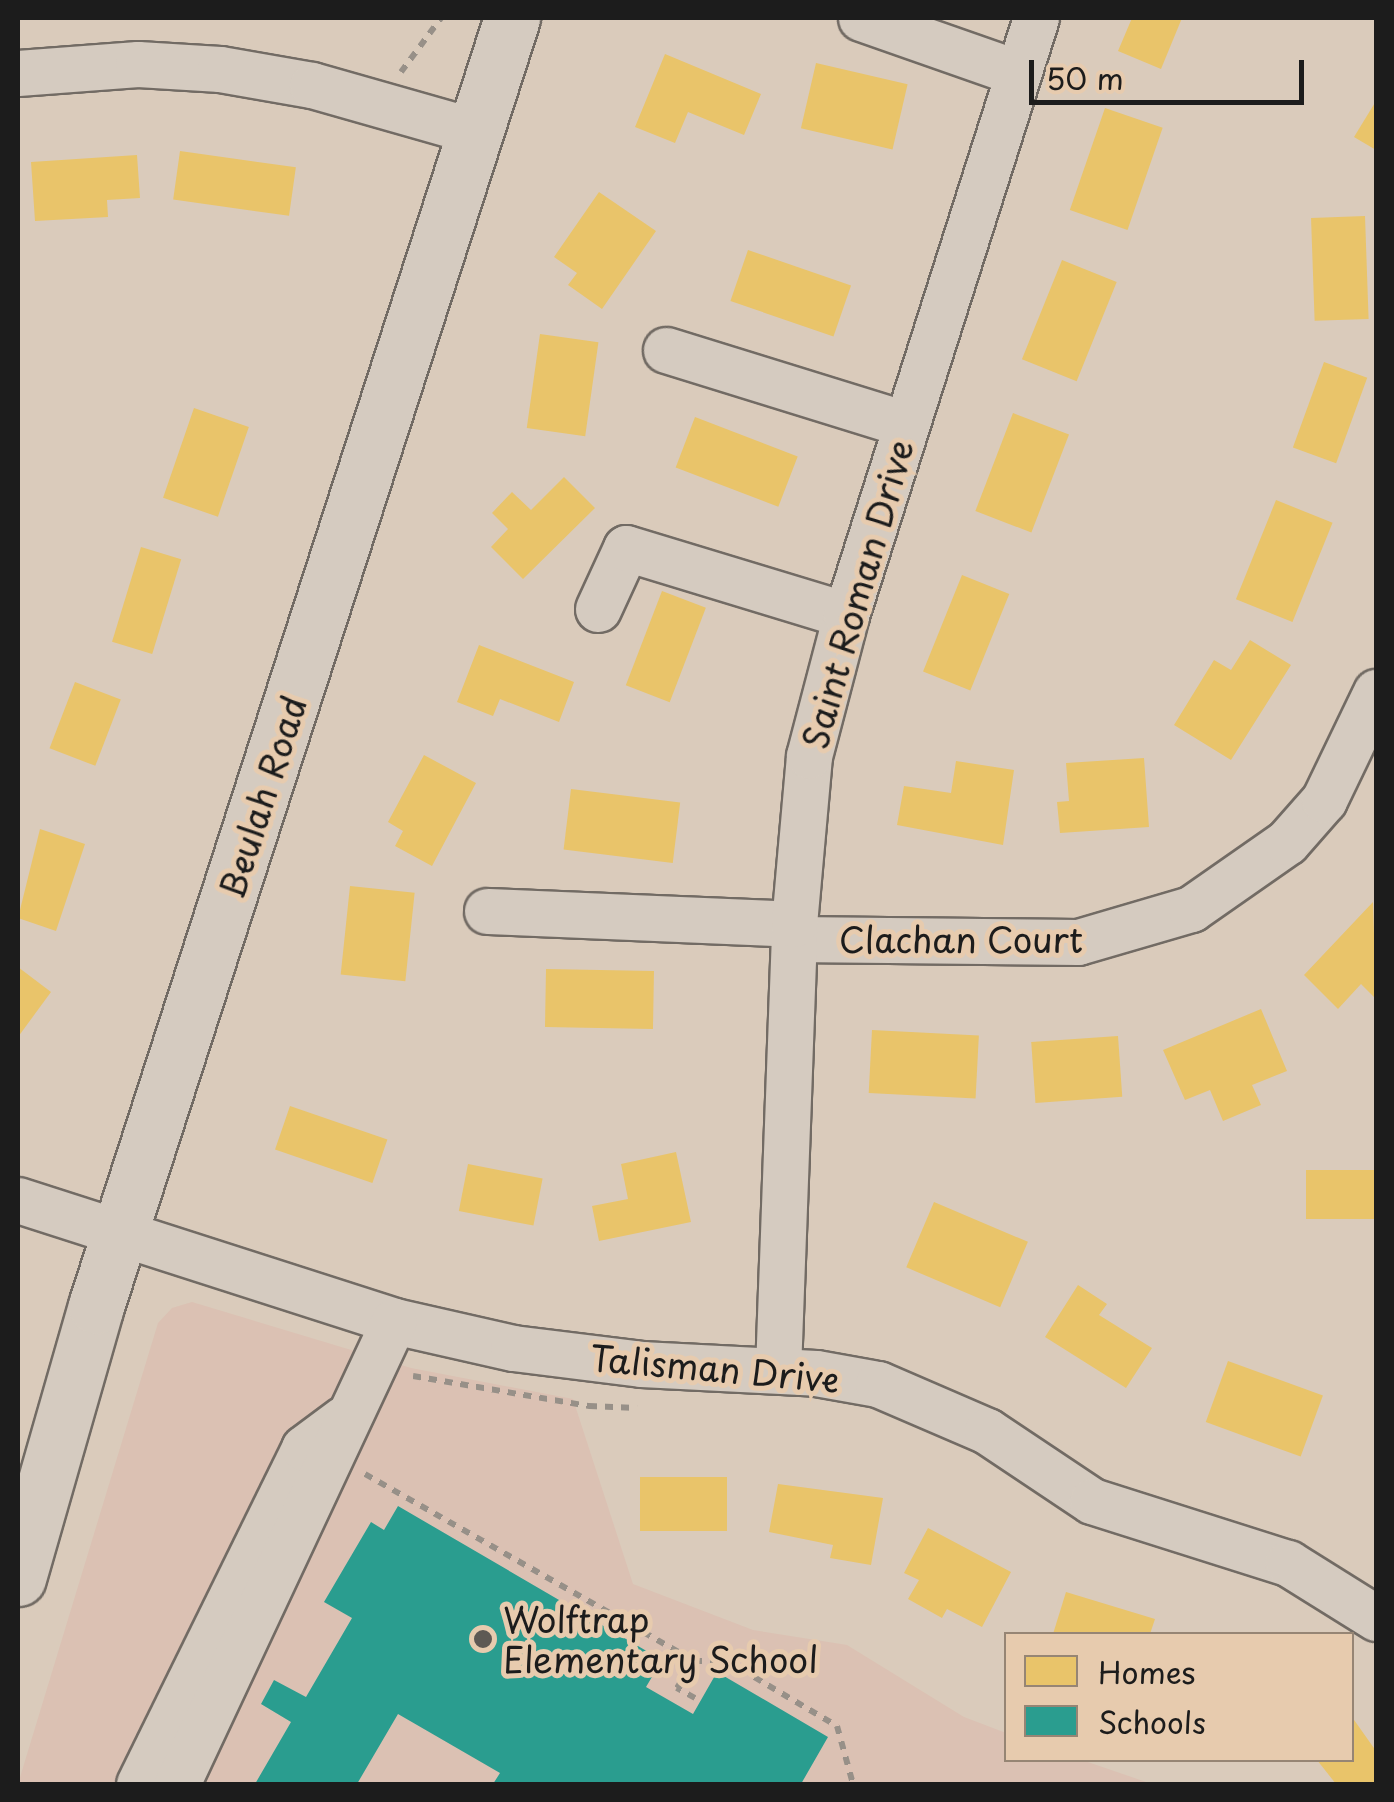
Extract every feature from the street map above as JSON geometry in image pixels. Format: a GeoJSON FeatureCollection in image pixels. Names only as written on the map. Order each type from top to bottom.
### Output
{"type":"FeatureCollection","features":[{"type":"Feature","properties":{"kind":"main road","name":"Beulah Road"},"geometry":{"type":"LineString","coordinates":[[18,1578],[120,1233],[512,18]]}},
{"type":"Feature","properties":{"kind":"street"},"geometry":{"type":"LineString","coordinates":[[861,18],[1018,73]]}},
{"type":"Feature","properties":{"kind":"street","name":"Saint Roman Drive"},"geometry":{"type":"LineString","coordinates":[[778,1370],[793,932],[809,756],[846,615],[1036,18]]}},
{"type":"Feature","properties":{"kind":"street"},"geometry":{"type":"LineString","coordinates":[[18,74],[124,65],[220,69],[312,85],[474,131]]}},
{"type":"Feature","properties":{"kind":"street"},"geometry":{"type":"LineString","coordinates":[[666,350],[905,424]]}},
{"type":"Feature","properties":{"kind":"street"},"geometry":{"type":"LineString","coordinates":[[598,609],[626,548],[846,615]]}},
{"type":"Feature","properties":{"kind":"street","name":"Clachan Court"},"geometry":{"type":"LineString","coordinates":[[488,911],[793,932],[1078,942],[1192,909],[1272,855],[1324,800],[1353,751],[1376,692]]}},
{"type":"Feature","properties":{"kind":"street","name":"Talisman Drive"},"geometry":{"type":"LineString","coordinates":[[18,1200],[394,1321],[570,1356],[778,1370],[878,1384],[938,1404],[1092,1501],[1288,1563],[1376,1618]]}},
{"type":"Feature","properties":{"kind":"street"},"geometry":{"type":"LineString","coordinates":[[178,1784],[332,1466],[343,1419],[394,1321]]}},
{"type":"Feature","properties":{"kind":"street"},"geometry":{"type":"LineString","coordinates":[[139,1784],[304,1448],[343,1419]]}},
{"type":"Feature","properties":{"kind":"path"},"geometry":{"type":"LineString","coordinates":[[416,48],[441,18]]}},
{"type":"Feature","properties":{"kind":"path"},"geometry":{"type":"LineString","coordinates":[[399,1383],[432,1376],[589,1406],[655,1409]]}},
{"type":"Feature","properties":{"kind":"path"},"geometry":{"type":"LineString","coordinates":[[355,1468],[694,1661],[727,1661],[837,1726],[853,1784]]}},
{"type":"Feature","properties":{"kind":"path"},"geometry":{"type":"LineString","coordinates":[[694,1661],[676,1688],[695,1698]]}},
{"type":"Feature","properties":{"kind":"shaded area","name":"Wolftrap Elementary School"},"geometry":{"type":"Polygon","coordinates":[[[192,1302],[411,1368],[573,1399],[633,1584],[753,1630],[847,1645],[964,1717],[1004,1732],[1004,1762],[1088,1762],[1152,1784],[18,1784],[158,1323],[172,1308],[192,1302]]]}},
{"type":"Feature","properties":{"kind":"building: Homes"},"geometry":{"type":"Polygon","coordinates":[[[1132,18],[1182,18],[1161,69],[1118,51],[1132,18]]]}},
{"type":"Feature","properties":{"kind":"building: Homes"},"geometry":{"type":"Polygon","coordinates":[[[665,54],[761,94],[744,135],[688,112],[675,143],[635,127],[665,54]]]}},
{"type":"Feature","properties":{"kind":"building: Homes"},"geometry":{"type":"Polygon","coordinates":[[[816,63],[908,84],[893,149],[801,128],[816,63]]]}},
{"type":"Feature","properties":{"kind":"building: Homes"},"geometry":{"type":"Polygon","coordinates":[[[1376,101],[1376,150],[1354,137],[1376,101]]]}},
{"type":"Feature","properties":{"kind":"building: Homes"},"geometry":{"type":"Polygon","coordinates":[[[1105,108],[1163,128],[1128,230],[1070,210],[1105,108]]]}},
{"type":"Feature","properties":{"kind":"building: Homes"},"geometry":{"type":"Polygon","coordinates":[[[180,151],[296,167],[289,216],[173,200],[180,151]]]}},
{"type":"Feature","properties":{"kind":"building: Homes"},"geometry":{"type":"Polygon","coordinates":[[[137,155],[140,198],[107,200],[108,217],[35,221],[31,162],[137,155]]]}},
{"type":"Feature","properties":{"kind":"building: Homes"},"geometry":{"type":"Polygon","coordinates":[[[599,192],[656,231],[602,309],[568,285],[577,273],[554,257],[599,192]]]}},
{"type":"Feature","properties":{"kind":"building: Homes"},"geometry":{"type":"Polygon","coordinates":[[[1365,216],[1369,319],[1315,321],[1311,218],[1365,216]]]}},
{"type":"Feature","properties":{"kind":"building: Homes"},"geometry":{"type":"Polygon","coordinates":[[[748,250],[851,285],[833,337],[730,301],[748,250]]]}},
{"type":"Feature","properties":{"kind":"building: Homes"},"geometry":{"type":"Polygon","coordinates":[[[1062,260],[1117,282],[1077,381],[1022,359],[1062,260]]]}},
{"type":"Feature","properties":{"kind":"building: Homes"},"geometry":{"type":"Polygon","coordinates":[[[540,334],[598,342],[585,436],[527,428],[540,334]]]}},
{"type":"Feature","properties":{"kind":"building: Homes"},"geometry":{"type":"Polygon","coordinates":[[[1324,362],[1367,378],[1336,463],[1293,448],[1324,362]]]}},
{"type":"Feature","properties":{"kind":"building: Homes"},"geometry":{"type":"Polygon","coordinates":[[[194,408],[249,427],[218,517],[163,498],[194,408]]]}},
{"type":"Feature","properties":{"kind":"building: Homes"},"geometry":{"type":"Polygon","coordinates":[[[1013,413],[1069,435],[1031,533],[975,511],[1013,413]]]}},
{"type":"Feature","properties":{"kind":"building: Homes"},"geometry":{"type":"Polygon","coordinates":[[[695,417],[798,456],[778,507],[676,467],[695,417]]]}},
{"type":"Feature","properties":{"kind":"building: Homes"},"geometry":{"type":"Polygon","coordinates":[[[564,477],[595,508],[523,579],[491,547],[508,529],[492,513],[512,492],[531,510],[564,477]]]}},
{"type":"Feature","properties":{"kind":"building: Homes"},"geometry":{"type":"Polygon","coordinates":[[[1276,500],[1333,523],[1292,622],[1236,599],[1276,500]]]}},
{"type":"Feature","properties":{"kind":"building: Homes"},"geometry":{"type":"Polygon","coordinates":[[[141,547],[181,559],[152,654],[112,642],[141,547]]]}},
{"type":"Feature","properties":{"kind":"building: Homes"},"geometry":{"type":"Polygon","coordinates":[[[962,575],[1009,594],[970,691],[923,671],[962,575]]]}},
{"type":"Feature","properties":{"kind":"building: Homes"},"geometry":{"type":"Polygon","coordinates":[[[662,591],[706,608],[670,702],[626,685],[662,591]]]}},
{"type":"Feature","properties":{"kind":"building: Homes"},"geometry":{"type":"Polygon","coordinates":[[[1250,640],[1291,665],[1231,760],[1174,725],[1214,660],[1231,670],[1250,640]]]}},
{"type":"Feature","properties":{"kind":"building: Homes"},"geometry":{"type":"Polygon","coordinates":[[[479,645],[574,682],[559,722],[500,699],[493,716],[457,702],[479,645]]]}},
{"type":"Feature","properties":{"kind":"building: Homes"},"geometry":{"type":"Polygon","coordinates":[[[75,682],[121,700],[95,766],[50,748],[75,682]]]}},
{"type":"Feature","properties":{"kind":"building: Homes"},"geometry":{"type":"Polygon","coordinates":[[[424,755],[476,783],[432,866],[395,846],[403,831],[388,822],[424,755]]]}},
{"type":"Feature","properties":{"kind":"building: Homes"},"geometry":{"type":"Polygon","coordinates":[[[1144,758],[1149,827],[1060,833],[1057,802],[1069,801],[1066,763],[1144,758]]]}},
{"type":"Feature","properties":{"kind":"building: Homes"},"geometry":{"type":"Polygon","coordinates":[[[956,761],[1014,770],[1003,845],[897,825],[904,786],[951,793],[956,761]]]}},
{"type":"Feature","properties":{"kind":"building: Homes"},"geometry":{"type":"Polygon","coordinates":[[[571,789],[680,802],[673,863],[564,850],[571,789]]]}},
{"type":"Feature","properties":{"kind":"building: Homes"},"geometry":{"type":"Polygon","coordinates":[[[40,829],[85,844],[56,931],[18,918],[40,829]]]}},
{"type":"Feature","properties":{"kind":"building: Homes"},"geometry":{"type":"Polygon","coordinates":[[[350,886],[415,893],[405,981],[341,975],[350,886]]]}},
{"type":"Feature","properties":{"kind":"building: Homes"},"geometry":{"type":"Polygon","coordinates":[[[1373,902],[1376,999],[1361,984],[1338,1009],[1304,975],[1373,902]]]}},
{"type":"Feature","properties":{"kind":"building: Homes"},"geometry":{"type":"Polygon","coordinates":[[[18,967],[51,992],[18,1037],[18,967]]]}},
{"type":"Feature","properties":{"kind":"building: Homes"},"geometry":{"type":"Polygon","coordinates":[[[546,969],[654,971],[653,1029],[545,1027],[546,969]]]}},
{"type":"Feature","properties":{"kind":"building: Homes"},"geometry":{"type":"Polygon","coordinates":[[[1261,1009],[1287,1071],[1252,1085],[1261,1105],[1223,1121],[1210,1090],[1185,1100],[1163,1050],[1261,1009]]]}},
{"type":"Feature","properties":{"kind":"building: Homes"},"geometry":{"type":"Polygon","coordinates":[[[872,1030],[979,1036],[976,1099],[869,1093],[872,1030]]]}},
{"type":"Feature","properties":{"kind":"building: Homes"},"geometry":{"type":"Polygon","coordinates":[[[1118,1036],[1122,1097],[1035,1103],[1031,1042],[1118,1036]]]}},
{"type":"Feature","properties":{"kind":"building: Homes"},"geometry":{"type":"Polygon","coordinates":[[[290,1106],[387,1140],[372,1183],[275,1149],[290,1106]]]}},
{"type":"Feature","properties":{"kind":"building: Homes"},"geometry":{"type":"Polygon","coordinates":[[[676,1152],[691,1222],[599,1241],[592,1206],[628,1199],[621,1164],[676,1152]]]}},
{"type":"Feature","properties":{"kind":"building: Homes"},"geometry":{"type":"Polygon","coordinates":[[[468,1164],[543,1179],[533,1226],[459,1211],[468,1164]]]}},
{"type":"Feature","properties":{"kind":"building: Homes"},"geometry":{"type":"Polygon","coordinates":[[[1306,1170],[1376,1170],[1376,1219],[1306,1219],[1306,1170]]]}},
{"type":"Feature","properties":{"kind":"building: Homes"},"geometry":{"type":"Polygon","coordinates":[[[934,1202],[1028,1242],[1000,1307],[906,1267],[934,1202]]]}},
{"type":"Feature","properties":{"kind":"building: Homes"},"geometry":{"type":"Polygon","coordinates":[[[1078,1285],[1107,1304],[1099,1315],[1152,1348],[1126,1388],[1045,1337],[1078,1285]]]}},
{"type":"Feature","properties":{"kind":"building: Homes"},"geometry":{"type":"Polygon","coordinates":[[[1228,1361],[1323,1396],[1301,1457],[1206,1422],[1228,1361]]]}},
{"type":"Feature","properties":{"kind":"building: Homes"},"geometry":{"type":"Polygon","coordinates":[[[640,1477],[727,1477],[727,1531],[640,1531],[640,1477]]]}},
{"type":"Feature","properties":{"kind":"building: Homes"},"geometry":{"type":"Polygon","coordinates":[[[778,1484],[883,1498],[871,1565],[830,1558],[833,1545],[769,1532],[778,1484]]]}},
{"type":"Feature","properties":{"kind":"building: Homes"},"geometry":{"type":"Polygon","coordinates":[[[928,1528],[1011,1572],[982,1627],[947,1609],[942,1618],[908,1599],[919,1580],[904,1573],[928,1528]]]}},
{"type":"Feature","properties":{"kind":"building: Homes"},"geometry":{"type":"Polygon","coordinates":[[[1066,1592],[1155,1619],[1151,1632],[1054,1632],[1066,1592]]]}},
{"type":"Feature","properties":{"kind":"building: Homes"},"geometry":{"type":"Polygon","coordinates":[[[1354,1720],[1376,1751],[1376,1784],[1336,1784],[1319,1762],[1354,1762],[1354,1720]]]}},
{"type":"Feature","properties":{"kind":"building: Schools","name":"Wolftrap Elementary School"},"geometry":{"type":"Polygon","coordinates":[[[398,1506],[662,1660],[646,1687],[693,1714],[717,1672],[828,1737],[801,1784],[493,1784],[500,1773],[398,1714],[357,1784],[255,1784],[291,1722],[261,1704],[274,1680],[306,1697],[352,1618],[324,1602],[371,1522],[384,1530],[398,1506]]]}},
{"type":"Feature","properties":{"kind":"place","name":"Wolftrap Elementary School"},"geometry":{"type":"Point","coordinates":[483,1639]}}]}
